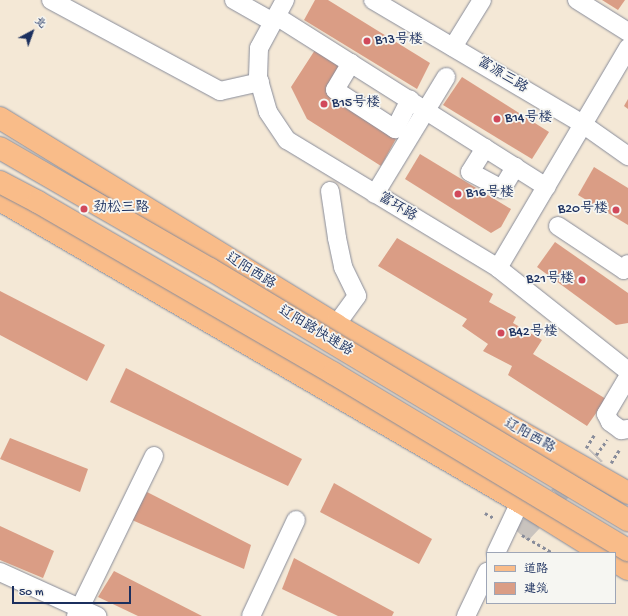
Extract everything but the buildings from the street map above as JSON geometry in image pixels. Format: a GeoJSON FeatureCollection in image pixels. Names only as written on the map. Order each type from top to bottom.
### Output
{"type":"FeatureCollection","features":[{"type":"Feature","properties":{"kind":"main road","name":"辽阳西路"},"geometry":{"type":"LineString","coordinates":[[0,118],[336,325],[628,493]]}},
{"type":"Feature","properties":{"kind":"main road","name":"辽阳路快速路"},"geometry":{"type":"LineString","coordinates":[[0,148],[210,269],[628,520]]}},
{"type":"Feature","properties":{"kind":"main road","name":"辽阳路快速路"},"geometry":{"type":"LineString","coordinates":[[0,182],[38,202],[333,373],[628,550]]}},
{"type":"Feature","properties":{"kind":"main road"},"geometry":{"type":"LineString","coordinates":[[0,200],[520,502],[600,552]]}},
{"type":"Feature","properties":{"kind":"main road"},"geometry":{"type":"LineString","coordinates":[[616,562],[628,568]]}},
{"type":"Feature","properties":{"kind":"street"},"geometry":{"type":"LineString","coordinates":[[234,0],[274,19],[351,63],[547,187]]}},
{"type":"Feature","properties":{"kind":"street","name":"富环路"},"geometry":{"type":"LineString","coordinates":[[285,0],[259,48],[260,82],[268,112],[287,140],[498,268],[628,371]]}},
{"type":"Feature","properties":{"kind":"street","name":"富源三路"},"geometry":{"type":"LineString","coordinates":[[373,0],[453,60],[584,125],[628,156]]}},
{"type":"Feature","properties":{"kind":"street"},"geometry":{"type":"LineString","coordinates":[[375,194],[426,110],[453,60],[482,0]]}},
{"type":"Feature","properties":{"kind":"street"},"geometry":{"type":"LineString","coordinates":[[577,0],[628,32]]}},
{"type":"Feature","properties":{"kind":"street"},"geometry":{"type":"LineString","coordinates":[[52,1],[220,91],[260,82]]}},
{"type":"Feature","properties":{"kind":"street"},"geometry":{"type":"LineString","coordinates":[[498,268],[625,59]]}},
{"type":"Feature","properties":{"kind":"street"},"geometry":{"type":"LineString","coordinates":[[351,63],[335,90],[395,129],[410,100]]}},
{"type":"Feature","properties":{"kind":"street"},"geometry":{"type":"LineString","coordinates":[[485,148],[470,172],[502,188],[515,166]]}},
{"type":"Feature","properties":{"kind":"street"},"geometry":{"type":"LineString","coordinates":[[330,191],[342,260],[356,296],[336,325]]}},
{"type":"Feature","properties":{"kind":"street"},"geometry":{"type":"LineString","coordinates":[[558,226],[624,270],[628,264]]}},
{"type":"Feature","properties":{"kind":"street"},"geometry":{"type":"LineString","coordinates":[[628,377],[606,414],[610,422],[621,430],[628,429]]}},
{"type":"Feature","properties":{"kind":"street"},"geometry":{"type":"LineString","coordinates":[[78,612],[154,456]]}},
{"type":"Feature","properties":{"kind":"street"},"geometry":{"type":"LineString","coordinates":[[496,552],[520,502]]}},
{"type":"Feature","properties":{"kind":"street"},"geometry":{"type":"LineString","coordinates":[[251,616],[296,520]]}},
{"type":"Feature","properties":{"kind":"street"},"geometry":{"type":"LineString","coordinates":[[0,572],[78,612],[97,616]]}},
{"type":"Feature","properties":{"kind":"street"},"geometry":{"type":"LineString","coordinates":[[466,616],[486,574]]}},
{"type":"Feature","properties":{"kind":"path"},"geometry":{"type":"LineString","coordinates":[[584,451],[594,435]]}},
{"type":"Feature","properties":{"kind":"path"},"geometry":{"type":"LineString","coordinates":[[596,455],[607,440]]}},
{"type":"Feature","properties":{"kind":"path"},"geometry":{"type":"LineString","coordinates":[[609,466],[619,450]]}},
{"type":"Feature","properties":{"kind":"path"},"geometry":{"type":"LineString","coordinates":[[521,535],[551,552]]}},
{"type":"Feature","properties":{"kind":"tunnel"},"geometry":{"type":"LineString","coordinates":[[521,535],[596,455]]}},
{"type":"Feature","properties":{"kind":"place","name":"B13号楼"},"geometry":{"type":"Point","coordinates":[367,41]}},
{"type":"Feature","properties":{"kind":"place","name":"B15号楼"},"geometry":{"type":"Point","coordinates":[324,104]}},
{"type":"Feature","properties":{"kind":"place","name":"B14号楼"},"geometry":{"type":"Point","coordinates":[497,119]}},
{"type":"Feature","properties":{"kind":"place","name":"B16号楼"},"geometry":{"type":"Point","coordinates":[458,194]}},
{"type":"Feature","properties":{"kind":"place","name":"劲松三路"},"geometry":{"type":"Point","coordinates":[84,209]}},
{"type":"Feature","properties":{"kind":"place","name":"B20号楼"},"geometry":{"type":"Point","coordinates":[616,210]}},
{"type":"Feature","properties":{"kind":"place","name":"B21号楼"},"geometry":{"type":"Point","coordinates":[582,280]}},
{"type":"Feature","properties":{"kind":"place","name":"B42号楼"},"geometry":{"type":"Point","coordinates":[501,333]}}]}
